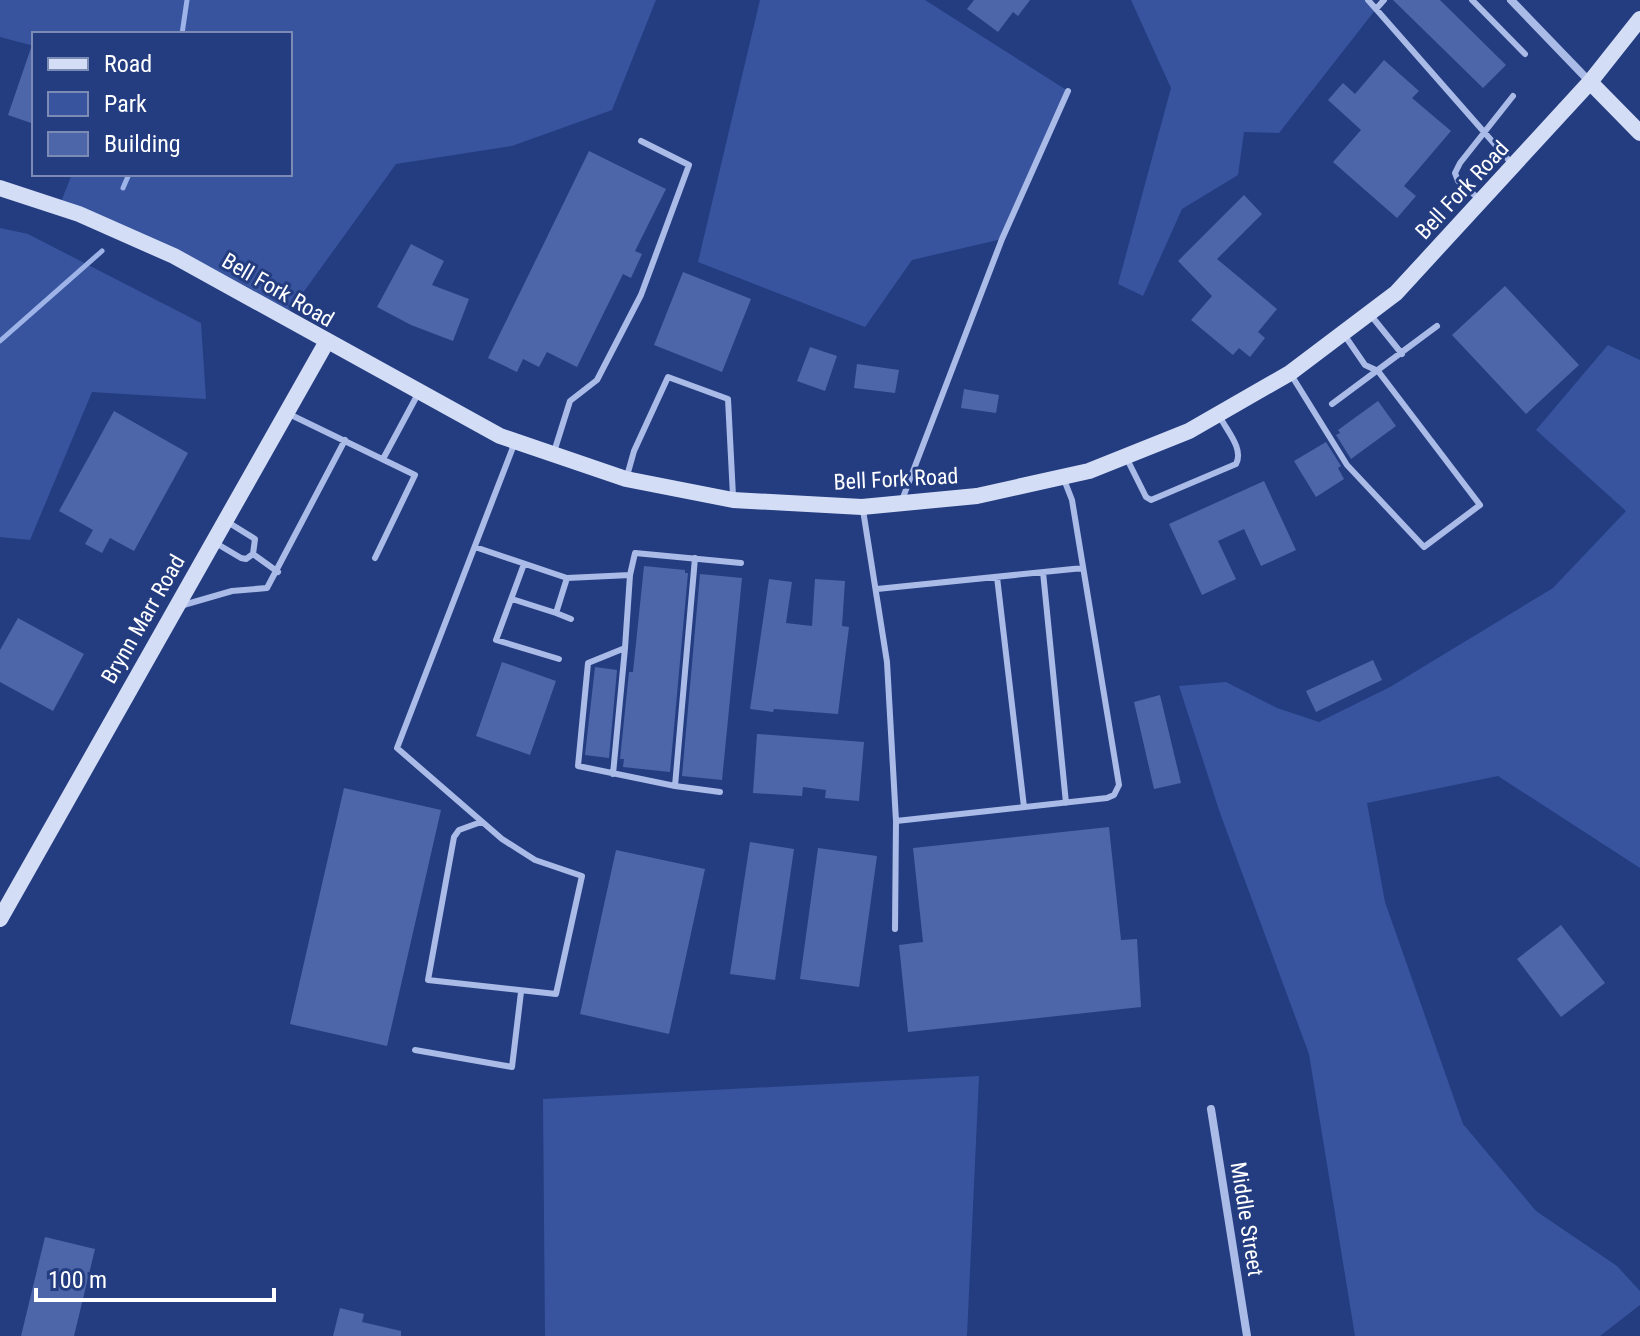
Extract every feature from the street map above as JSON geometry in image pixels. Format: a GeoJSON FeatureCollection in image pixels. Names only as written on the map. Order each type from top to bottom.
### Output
{"type":"FeatureCollection","features":[{"type":"Feature","properties":{"kind":"main road","name":"Bell Fork Road"},"geometry":{"type":"LineString","coordinates":[[0,188],[79,214],[174,256],[326,343],[500,436],[553,456],[626,479],[733,500],[862,507],[977,496],[1089,471],[1189,431],[1290,373],[1396,293],[1590,82],[1640,19]]}},
{"type":"Feature","properties":{"kind":"main road"},"geometry":{"type":"LineString","coordinates":[[1590,82],[1640,133]]}},
{"type":"Feature","properties":{"kind":"main road","name":"Brynn Marr Road"},"geometry":{"type":"LineString","coordinates":[[0,919],[326,343]]}},
{"type":"Feature","properties":{"kind":"street"},"geometry":{"type":"LineString","coordinates":[[1511,0],[1590,82]]}},
{"type":"Feature","properties":{"kind":"street","name":"Middle Street"},"geometry":{"type":"LineString","coordinates":[[1211,1109],[1247,1336]]}},
{"type":"Feature","properties":{"kind":"lane"},"geometry":{"type":"LineString","coordinates":[[1368,0],[1514,166]]}},
{"type":"Feature","properties":{"kind":"lane"},"geometry":{"type":"LineString","coordinates":[[1376,9],[1384,0]]}},
{"type":"Feature","properties":{"kind":"lane"},"geometry":{"type":"LineString","coordinates":[[1472,0],[1525,54]]}},
{"type":"Feature","properties":{"kind":"lane"},"geometry":{"type":"LineString","coordinates":[[900,503],[1002,239],[1068,91]]}},
{"type":"Feature","properties":{"kind":"lane"},"geometry":{"type":"LineString","coordinates":[[1482,201],[1458,181],[1455,173],[1513,96]]}},
{"type":"Feature","properties":{"kind":"lane"},"geometry":{"type":"LineString","coordinates":[[553,456],[570,401],[597,380],[641,295],[689,165],[641,141]]}},
{"type":"Feature","properties":{"kind":"lane"},"geometry":{"type":"LineString","coordinates":[[1369,313],[1402,354]]}},
{"type":"Feature","properties":{"kind":"lane"},"geometry":{"type":"LineString","coordinates":[[1332,404],[1437,326]]}},
{"type":"Feature","properties":{"kind":"lane"},"geometry":{"type":"LineString","coordinates":[[1290,373],[1347,465],[1424,547],[1480,505],[1378,371],[1365,365],[1343,333]]}},
{"type":"Feature","properties":{"kind":"lane"},"geometry":{"type":"LineString","coordinates":[[626,479],[634,451],[668,377],[728,399],[733,500]]}},
{"type":"Feature","properties":{"kind":"lane"},"geometry":{"type":"LineString","coordinates":[[383,459],[419,392]]}},
{"type":"Feature","properties":{"kind":"lane"},"geometry":{"type":"LineString","coordinates":[[286,412],[415,475],[375,558]]}},
{"type":"Feature","properties":{"kind":"lane"},"geometry":{"type":"LineString","coordinates":[[1126,456],[1146,497],[1151,500],[1236,464],[1239,451],[1218,414]]}},
{"type":"Feature","properties":{"kind":"lane"},"geometry":{"type":"LineString","coordinates":[[175,608],[232,591],[267,588],[345,440]]}},
{"type":"Feature","properties":{"kind":"lane"},"geometry":{"type":"LineString","coordinates":[[481,822],[459,830],[454,837],[428,980],[556,994],[582,876],[535,860],[481,822],[397,748],[515,442]]}},
{"type":"Feature","properties":{"kind":"lane"},"geometry":{"type":"LineString","coordinates":[[896,821],[1107,798],[1114,795],[1119,785],[1072,500],[1063,476]]}},
{"type":"Feature","properties":{"kind":"lane"},"geometry":{"type":"LineString","coordinates":[[862,507],[887,662],[896,821],[895,929]]}},
{"type":"Feature","properties":{"kind":"lane"},"geometry":{"type":"LineString","coordinates":[[213,541],[241,558],[246,559],[253,554],[255,539],[226,520]]}},
{"type":"Feature","properties":{"kind":"lane"},"geometry":{"type":"LineString","coordinates":[[475,547],[567,578],[630,575]]}},
{"type":"Feature","properties":{"kind":"lane"},"geometry":{"type":"LineString","coordinates":[[613,774],[630,575],[635,553],[741,563]]}},
{"type":"Feature","properties":{"kind":"lane"},"geometry":{"type":"LineString","coordinates":[[253,554],[278,572]]}},
{"type":"Feature","properties":{"kind":"lane"},"geometry":{"type":"LineString","coordinates":[[675,786],[695,558]]}},
{"type":"Feature","properties":{"kind":"lane"},"geometry":{"type":"LineString","coordinates":[[524,564],[496,640],[559,659]]}},
{"type":"Feature","properties":{"kind":"lane"},"geometry":{"type":"LineString","coordinates":[[877,589],[1083,568]]}},
{"type":"Feature","properties":{"kind":"lane"},"geometry":{"type":"LineString","coordinates":[[1043,572],[1066,803]]}},
{"type":"Feature","properties":{"kind":"lane"},"geometry":{"type":"LineString","coordinates":[[997,577],[1024,807]]}},
{"type":"Feature","properties":{"kind":"lane"},"geometry":{"type":"LineString","coordinates":[[556,613],[567,578]]}},
{"type":"Feature","properties":{"kind":"lane"},"geometry":{"type":"LineString","coordinates":[[512,599],[571,619]]}},
{"type":"Feature","properties":{"kind":"lane"},"geometry":{"type":"LineString","coordinates":[[625,648],[588,663],[578,766],[720,792]]}},
{"type":"Feature","properties":{"kind":"lane"},"geometry":{"type":"LineString","coordinates":[[415,1050],[512,1067],[521,992]]}},
{"type":"Feature","properties":{"kind":"green space"},"geometry":{"type":"Polygon","coordinates":[[[0,0],[656,0],[612,110],[512,146],[396,164],[284,319],[59,207],[71,176],[292,176],[292,32],[32,32],[32,45],[0,37],[0,0]]]}},
{"type":"Feature","properties":{"kind":"green space"},"geometry":{"type":"Polygon","coordinates":[[[760,0],[925,0],[1068,91],[1002,239],[912,260],[865,327],[698,262],[760,0]]]}},
{"type":"Feature","properties":{"kind":"green space"},"geometry":{"type":"Polygon","coordinates":[[[1131,0],[1368,0],[1376,9],[1279,133],[1244,132],[1238,175],[1182,209],[1143,296],[1118,284],[1171,88],[1131,0]]]}},
{"type":"Feature","properties":{"kind":"green space"},"geometry":{"type":"Polygon","coordinates":[[[0,228],[28,234],[201,323],[206,399],[92,392],[30,540],[0,537],[0,228]]]}},
{"type":"Feature","properties":{"kind":"green space"},"geometry":{"type":"Polygon","coordinates":[[[1608,345],[1640,360],[1640,868],[1498,776],[1367,803],[1385,902],[1463,1124],[1536,1211],[1617,1266],[1640,1291],[1640,1305],[1600,1336],[1355,1336],[1309,1054],[1220,813],[1179,686],[1226,682],[1277,708],[1319,722],[1390,687],[1553,588],[1626,511],[1536,430],[1608,345]]]}},
{"type":"Feature","properties":{"kind":"green space"},"geometry":{"type":"Polygon","coordinates":[[[979,1076],[967,1336],[545,1336],[543,1099],[979,1076]]]}},
{"type":"Feature","properties":{"kind":"building"},"geometry":{"type":"Polygon","coordinates":[[[974,0],[1030,0],[1018,16],[1013,12],[998,32],[967,9],[974,0]]]}},
{"type":"Feature","properties":{"kind":"building"},"geometry":{"type":"Polygon","coordinates":[[[1393,0],[1440,0],[1506,65],[1483,88],[1393,0]]]}},
{"type":"Feature","properties":{"kind":"building"},"geometry":{"type":"Polygon","coordinates":[[[32,45],[32,123],[8,115],[32,45]]]}},
{"type":"Feature","properties":{"kind":"building"},"geometry":{"type":"Polygon","coordinates":[[[1384,60],[1419,91],[1412,98],[1451,131],[1404,186],[1416,196],[1397,218],[1333,162],[1361,130],[1328,100],[1343,83],[1355,94],[1384,60]]]}},
{"type":"Feature","properties":{"kind":"building"},"geometry":{"type":"Polygon","coordinates":[[[589,151],[666,189],[635,251],[642,254],[631,278],[623,274],[577,367],[547,352],[539,367],[523,359],[517,372],[488,358],[589,151]]]}},
{"type":"Feature","properties":{"kind":"building"},"geometry":{"type":"Polygon","coordinates":[[[1244,195],[1262,214],[1217,259],[1277,309],[1258,332],[1265,338],[1250,357],[1239,348],[1233,355],[1191,320],[1212,296],[1178,261],[1244,195]]]}},
{"type":"Feature","properties":{"kind":"building"},"geometry":{"type":"Polygon","coordinates":[[[411,244],[444,261],[432,285],[469,299],[453,341],[411,325],[377,307],[411,244]]]}},
{"type":"Feature","properties":{"kind":"building"},"geometry":{"type":"Polygon","coordinates":[[[683,272],[751,299],[722,372],[654,345],[683,272]]]}},
{"type":"Feature","properties":{"kind":"building"},"geometry":{"type":"Polygon","coordinates":[[[1505,286],[1579,365],[1526,414],[1452,335],[1505,286]]]}},
{"type":"Feature","properties":{"kind":"building"},"geometry":{"type":"Polygon","coordinates":[[[810,347],[837,356],[825,391],[797,381],[810,347]]]}},
{"type":"Feature","properties":{"kind":"building"},"geometry":{"type":"Polygon","coordinates":[[[857,364],[899,370],[895,393],[854,388],[857,364]]]}},
{"type":"Feature","properties":{"kind":"building"},"geometry":{"type":"Polygon","coordinates":[[[964,389],[999,395],[996,413],[961,408],[964,389]]]}},
{"type":"Feature","properties":{"kind":"building"},"geometry":{"type":"Polygon","coordinates":[[[1378,401],[1396,426],[1351,459],[1336,435],[1340,433],[1338,430],[1378,401]]]}},
{"type":"Feature","properties":{"kind":"building"},"geometry":{"type":"Polygon","coordinates":[[[114,411],[188,453],[134,551],[110,538],[102,553],[85,544],[93,530],[59,511],[114,411]]]}},
{"type":"Feature","properties":{"kind":"building"},"geometry":{"type":"Polygon","coordinates":[[[1326,442],[1341,466],[1338,468],[1344,479],[1316,497],[1294,461],[1326,442]]]}},
{"type":"Feature","properties":{"kind":"building"},"geometry":{"type":"Polygon","coordinates":[[[1264,481],[1296,550],[1261,566],[1244,529],[1218,541],[1236,579],[1202,595],[1169,524],[1264,481]]]}},
{"type":"Feature","properties":{"kind":"building"},"geometry":{"type":"Polygon","coordinates":[[[644,566],[685,570],[688,573],[670,772],[623,767],[624,759],[620,759],[644,566]]]}},
{"type":"Feature","properties":{"kind":"building"},"geometry":{"type":"Polygon","coordinates":[[[700,574],[742,578],[722,780],[682,776],[700,574]]]}},
{"type":"Feature","properties":{"kind":"building"},"geometry":{"type":"Polygon","coordinates":[[[769,579],[792,582],[786,623],[812,626],[815,579],[845,581],[842,626],[849,627],[838,714],[750,709],[769,579]]]}},
{"type":"Feature","properties":{"kind":"building"},"geometry":{"type":"Polygon","coordinates":[[[18,618],[84,654],[53,711],[0,682],[0,650],[18,618]]]}},
{"type":"Feature","properties":{"kind":"building"},"geometry":{"type":"Polygon","coordinates":[[[1373,660],[1382,680],[1316,712],[1306,691],[1373,660]]]}},
{"type":"Feature","properties":{"kind":"building"},"geometry":{"type":"Polygon","coordinates":[[[502,662],[556,681],[530,755],[476,736],[502,662]]]}},
{"type":"Feature","properties":{"kind":"building"},"geometry":{"type":"Polygon","coordinates":[[[595,667],[617,670],[609,758],[585,755],[595,667]]]}},
{"type":"Feature","properties":{"kind":"building"},"geometry":{"type":"Polygon","coordinates":[[[1160,695],[1181,783],[1154,789],[1134,702],[1160,695]]]}},
{"type":"Feature","properties":{"kind":"building"},"geometry":{"type":"Polygon","coordinates":[[[757,734],[864,742],[859,801],[825,798],[826,790],[803,787],[802,796],[753,793],[757,734]]]}},
{"type":"Feature","properties":{"kind":"building"},"geometry":{"type":"Polygon","coordinates":[[[344,788],[441,810],[387,1046],[290,1024],[344,788]]]}},
{"type":"Feature","properties":{"kind":"building"},"geometry":{"type":"Polygon","coordinates":[[[1109,827],[1121,940],[1137,939],[1141,1007],[908,1032],[899,945],[923,942],[913,848],[1109,827]]]}},
{"type":"Feature","properties":{"kind":"building"},"geometry":{"type":"Polygon","coordinates":[[[750,842],[794,849],[775,980],[730,974],[750,842]]]}},
{"type":"Feature","properties":{"kind":"building"},"geometry":{"type":"Polygon","coordinates":[[[818,848],[877,856],[859,987],[800,979],[818,848]]]}},
{"type":"Feature","properties":{"kind":"building"},"geometry":{"type":"Polygon","coordinates":[[[616,850],[705,869],[669,1034],[580,1014],[616,850]]]}},
{"type":"Feature","properties":{"kind":"building"},"geometry":{"type":"Polygon","coordinates":[[[1561,925],[1605,983],[1561,1017],[1517,959],[1561,925]]]}},
{"type":"Feature","properties":{"kind":"building"},"geometry":{"type":"Polygon","coordinates":[[[45,1237],[95,1249],[74,1336],[21,1336],[45,1237]]]}},
{"type":"Feature","properties":{"kind":"building"},"geometry":{"type":"Polygon","coordinates":[[[340,1308],[364,1314],[362,1322],[401,1331],[401,1336],[333,1336],[340,1308]]]}},
{"type":"Feature","properties":{"kind":"waterway"},"geometry":{"type":"LineString","coordinates":[[182,32],[187,0]]}},
{"type":"Feature","properties":{"kind":"waterway"},"geometry":{"type":"LineString","coordinates":[[123,188],[128,176]]}},
{"type":"Feature","properties":{"kind":"waterway"},"geometry":{"type":"LineString","coordinates":[[0,341],[102,251]]}}]}
